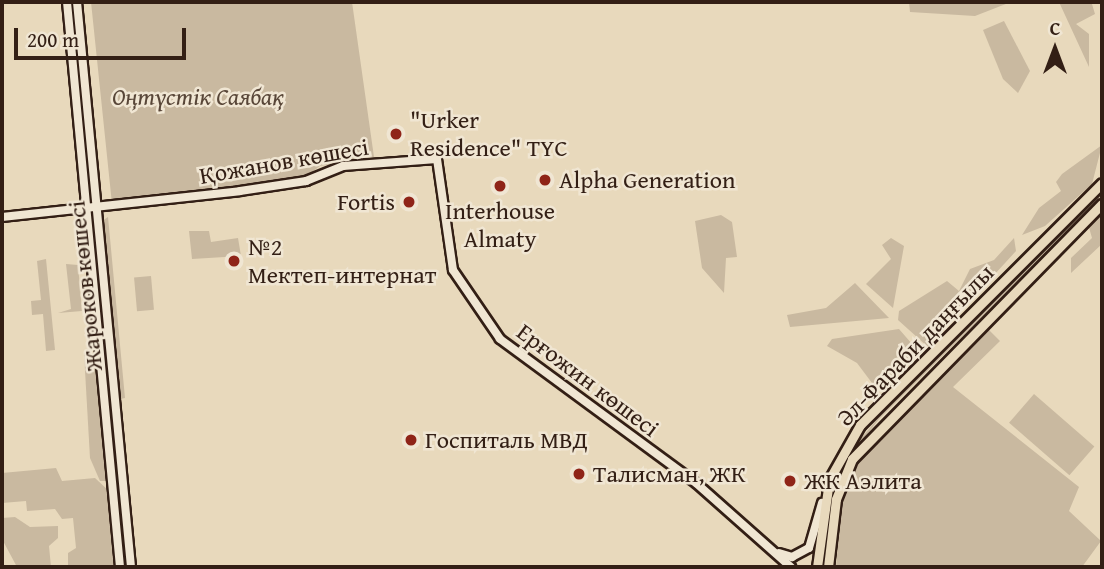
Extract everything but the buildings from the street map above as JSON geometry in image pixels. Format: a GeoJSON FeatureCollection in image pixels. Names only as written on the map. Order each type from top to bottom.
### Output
{"type":"FeatureCollection","features":[{"type":"Feature","properties":{"kind":"main road","name":"Жароков көшесі"},"geometry":{"type":"LineString","coordinates":[[66,2],[120,567]]}},
{"type":"Feature","properties":{"kind":"main road","name":"Жароков көшесі"},"geometry":{"type":"LineString","coordinates":[[77,2],[131,567]]}},
{"type":"Feature","properties":{"kind":"main road","name":"Қожанов көшесі"},"geometry":{"type":"LineString","coordinates":[[85,210],[306,181],[343,166],[437,159]]}},
{"type":"Feature","properties":{"kind":"main road","name":"Ерғожин көшесі"},"geometry":{"type":"LineString","coordinates":[[437,159],[453,270],[500,339],[696,483],[791,567]]}},
{"type":"Feature","properties":{"kind":"main road","name":"Әл-Фараби даңғылы"},"geometry":{"type":"LineString","coordinates":[[817,567],[825,493],[860,425],[1102,183]]}},
{"type":"Feature","properties":{"kind":"main road","name":"Әл-Фараби даңғылы"},"geometry":{"type":"LineString","coordinates":[[828,567],[836,499],[852,459],[1102,204]]}},
{"type":"Feature","properties":{"kind":"main road"},"geometry":{"type":"LineString","coordinates":[[2,217],[85,210]]}},
{"type":"Feature","properties":{"kind":"main road"},"geometry":{"type":"LineString","coordinates":[[773,550],[792,558],[805,552],[825,493]]}},
{"type":"Feature","properties":{"kind":"green space","name":"Оңтүстік Саябақ"},"geometry":{"type":"Polygon","coordinates":[[[91,2],[352,2],[374,157],[320,166],[304,178],[112,204],[91,2]]]}},
{"type":"Feature","properties":{"kind":"green space"},"geometry":{"type":"Polygon","coordinates":[[[909,2],[1011,2],[975,16],[910,12],[909,2]]]}},
{"type":"Feature","properties":{"kind":"green space"},"geometry":{"type":"Polygon","coordinates":[[[1059,2],[1092,4],[1095,14],[1076,24],[1089,34],[1089,67],[1059,2]]]}},
{"type":"Feature","properties":{"kind":"green space"},"geometry":{"type":"Polygon","coordinates":[[[1004,21],[1030,71],[1018,93],[1003,79],[983,30],[1004,21]]]}},
{"type":"Feature","properties":{"kind":"green space"},"geometry":{"type":"Polygon","coordinates":[[[1102,145],[1092,184],[1045,226],[1022,235],[1039,208],[1061,191],[1056,182],[1062,174],[1102,145]]]}},
{"type":"Feature","properties":{"kind":"green space"},"geometry":{"type":"Polygon","coordinates":[[[1102,189],[1102,197],[879,419],[848,459],[833,494],[821,567],[829,493],[845,457],[922,367],[1102,189]]]}},
{"type":"Feature","properties":{"kind":"green space"},"geometry":{"type":"Polygon","coordinates":[[[1102,210],[1102,244],[1071,273],[1071,258],[1092,238],[1088,224],[1102,210]]]}},
{"type":"Feature","properties":{"kind":"green space"},"geometry":{"type":"Polygon","coordinates":[[[721,215],[732,222],[737,257],[726,258],[724,293],[702,268],[695,221],[721,215]]]}},
{"type":"Feature","properties":{"kind":"green space"},"geometry":{"type":"Polygon","coordinates":[[[108,217],[125,398],[120,399],[102,221],[108,217]]]}},
{"type":"Feature","properties":{"kind":"green space"},"geometry":{"type":"Polygon","coordinates":[[[99,225],[129,567],[117,567],[87,226],[99,225]]]}},
{"type":"Feature","properties":{"kind":"green space"},"geometry":{"type":"Polygon","coordinates":[[[189,231],[209,231],[211,242],[238,238],[241,256],[192,259],[189,231]]]}},
{"type":"Feature","properties":{"kind":"green space"},"geometry":{"type":"Polygon","coordinates":[[[891,238],[904,246],[893,308],[866,284],[891,259],[882,245],[891,238]]]}},
{"type":"Feature","properties":{"kind":"green space"},"geometry":{"type":"Polygon","coordinates":[[[1014,238],[1016,251],[928,347],[898,320],[899,311],[947,281],[959,291],[970,269],[994,260],[1014,238]]]}},
{"type":"Feature","properties":{"kind":"green space"},"geometry":{"type":"Polygon","coordinates":[[[46,259],[55,350],[46,351],[43,314],[32,315],[31,301],[41,300],[37,261],[46,259]]]}},
{"type":"Feature","properties":{"kind":"green space"},"geometry":{"type":"Polygon","coordinates":[[[66,264],[78,265],[82,311],[58,313],[71,309],[66,264]]]}},
{"type":"Feature","properties":{"kind":"green space"},"geometry":{"type":"Polygon","coordinates":[[[151,276],[154,310],[137,311],[134,277],[151,276]]]}},
{"type":"Feature","properties":{"kind":"green space"},"geometry":{"type":"Polygon","coordinates":[[[855,283],[889,318],[790,327],[787,315],[826,308],[855,283]]]}},
{"type":"Feature","properties":{"kind":"green space"},"geometry":{"type":"Polygon","coordinates":[[[899,329],[919,352],[878,391],[857,363],[827,346],[832,339],[899,329]]]}},
{"type":"Feature","properties":{"kind":"green space"},"geometry":{"type":"Polygon","coordinates":[[[989,330],[1000,341],[953,387],[1079,487],[1069,511],[1101,541],[1082,567],[836,567],[842,497],[862,456],[989,330]]]}},
{"type":"Feature","properties":{"kind":"green space"},"geometry":{"type":"Polygon","coordinates":[[[84,353],[94,353],[108,481],[100,481],[90,458],[84,353]]]}},
{"type":"Feature","properties":{"kind":"green space"},"geometry":{"type":"Polygon","coordinates":[[[1034,394],[1094,446],[1069,475],[1009,423],[1034,394]]]}},
{"type":"Feature","properties":{"kind":"green space"},"geometry":{"type":"Polygon","coordinates":[[[56,468],[62,481],[95,478],[110,492],[116,567],[68,567],[68,553],[76,548],[73,518],[62,519],[55,509],[27,511],[26,501],[2,503],[2,473],[56,468]]]}},
{"type":"Feature","properties":{"kind":"green space"},"geometry":{"type":"Polygon","coordinates":[[[15,517],[30,527],[58,526],[58,538],[49,546],[51,567],[17,567],[2,539],[2,518],[15,517]]]}},
{"type":"Feature","properties":{"kind":"place","name":"\"Urker Residence\" ТҮС"},"geometry":{"type":"Point","coordinates":[396,134]}},
{"type":"Feature","properties":{"kind":"place","name":"Alpha Generation"},"geometry":{"type":"Point","coordinates":[545,180]}},
{"type":"Feature","properties":{"kind":"place","name":"Interhouse Almaty"},"geometry":{"type":"Point","coordinates":[500,186]}},
{"type":"Feature","properties":{"kind":"place","name":"Fortis"},"geometry":{"type":"Point","coordinates":[409,202]}},
{"type":"Feature","properties":{"kind":"place","name":"№2 Мектеп-интернат"},"geometry":{"type":"Point","coordinates":[234,261]}},
{"type":"Feature","properties":{"kind":"place","name":"Госпиталь МВД"},"geometry":{"type":"Point","coordinates":[411,440]}},
{"type":"Feature","properties":{"kind":"place","name":"Талисман, ЖК"},"geometry":{"type":"Point","coordinates":[579,474]}},
{"type":"Feature","properties":{"kind":"place","name":"ЖК Аэлита"},"geometry":{"type":"Point","coordinates":[790,481]}}]}
